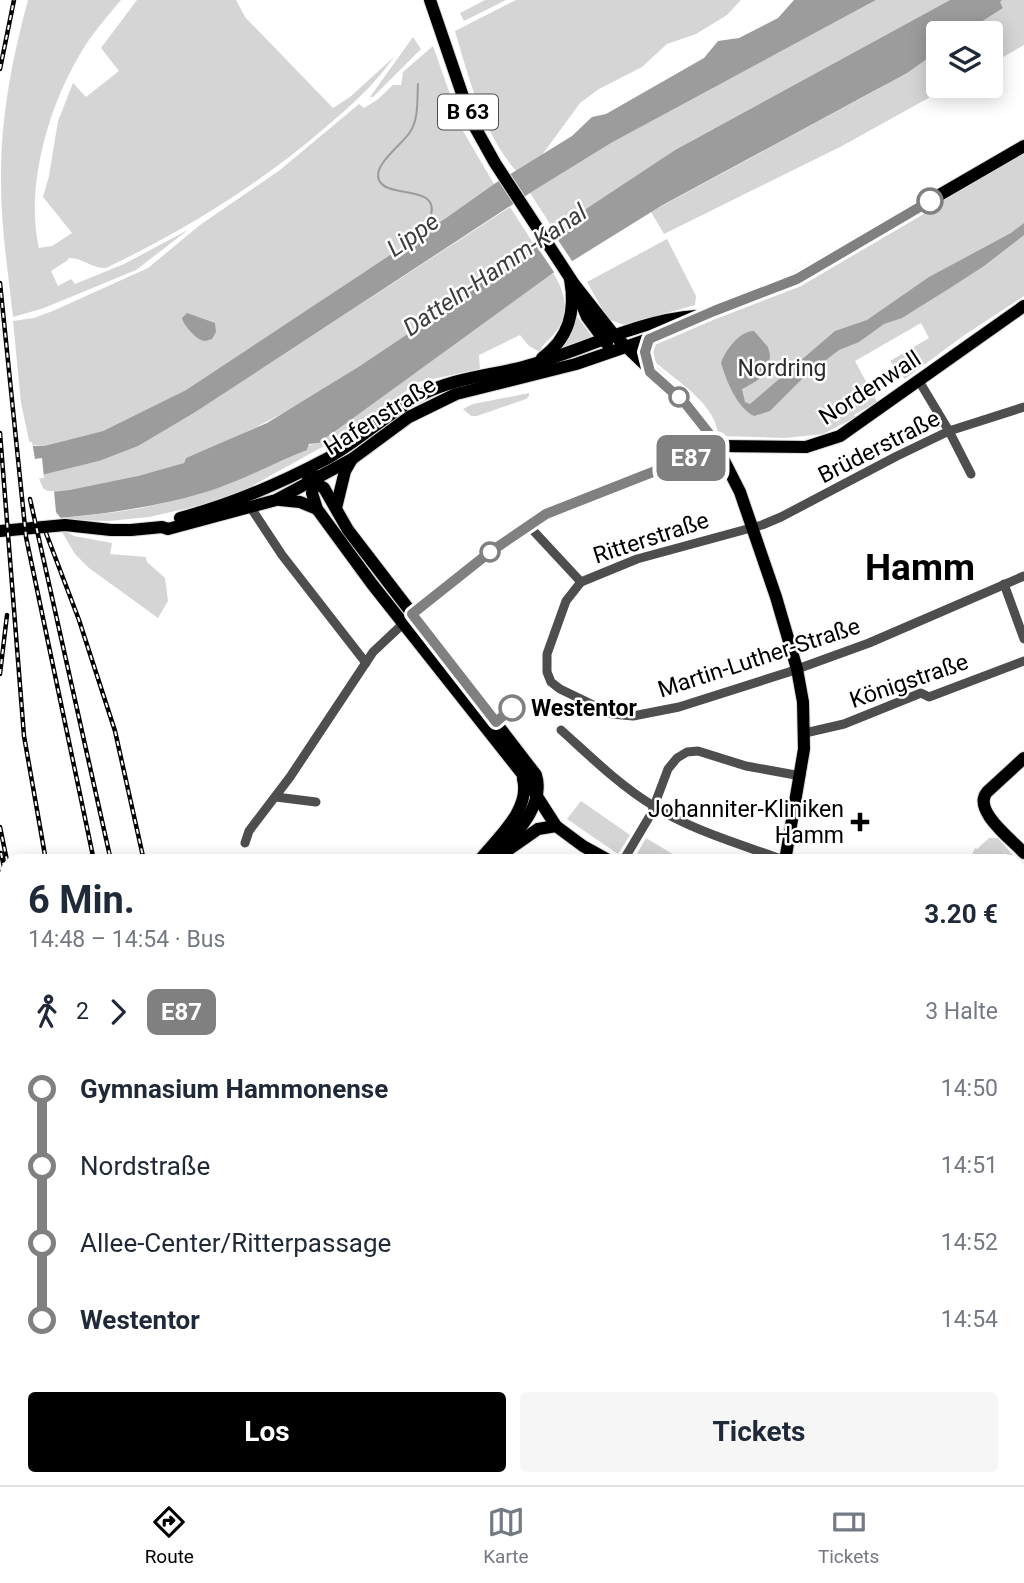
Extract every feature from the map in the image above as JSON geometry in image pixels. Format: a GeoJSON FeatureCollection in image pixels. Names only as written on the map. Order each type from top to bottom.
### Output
{"type":"FeatureCollection","features":[{"type":"Feature","properties":{"kind":"main road","name":"B 63"},"geometry":{"type":"LineString","coordinates":[[430,0],[471,120],[495,163],[608,337],[685,403],[719,446],[753,527],[797,669],[803,702],[805,733],[801,776],[786,854]]}},
{"type":"Feature","properties":{"kind":"main road"},"geometry":{"type":"LineString","coordinates":[[703,315],[797,279],[1024,146]]}},
{"type":"Feature","properties":{"kind":"main road"},"geometry":{"type":"LineString","coordinates":[[535,363],[555,348],[564,335],[572,317],[575,289]]}},
{"type":"Feature","properties":{"kind":"main road","name":"Nordenwall"},"geometry":{"type":"LineString","coordinates":[[719,446],[789,448],[829,440],[853,428],[1024,306]]}},
{"type":"Feature","properties":{"kind":"main road","name":"Hafenstraße"},"geometry":{"type":"LineString","coordinates":[[162,527],[166,522],[230,503],[291,477],[327,458],[402,406],[429,391],[474,376],[535,363],[608,337],[687,316],[703,315]]}},
{"type":"Feature","properties":{"kind":"main road","name":"Hafenstraße"},"geometry":{"type":"LineString","coordinates":[[0,531],[65,524],[131,530],[162,527],[168,529],[251,508],[276,500],[313,482],[352,459],[409,417],[456,394],[555,371],[649,339],[703,315]]}},
{"type":"Feature","properties":{"kind":"main road"},"geometry":{"type":"LineString","coordinates":[[649,339],[645,352],[650,372]]}},
{"type":"Feature","properties":{"kind":"main road"},"geometry":{"type":"LineString","coordinates":[[327,458],[313,482],[312,494],[317,509],[372,584],[408,618],[532,768],[538,781],[537,797],[530,813],[498,854]]}},
{"type":"Feature","properties":{"kind":"main road"},"geometry":{"type":"LineString","coordinates":[[336,508],[345,471],[352,459]]}},
{"type":"Feature","properties":{"kind":"main road"},"geometry":{"type":"LineString","coordinates":[[291,477],[313,482],[324,488],[348,530],[408,618],[556,826],[598,854]]}},
{"type":"Feature","properties":{"kind":"main road"},"geometry":{"type":"LineString","coordinates":[[276,500],[300,502],[317,509]]}},
{"type":"Feature","properties":{"kind":"main road"},"geometry":{"type":"LineString","coordinates":[[1024,758],[987,792],[982,804],[988,815],[1024,853]]}},
{"type":"Feature","properties":{"kind":"main road"},"geometry":{"type":"LineString","coordinates":[[485,854],[524,802],[526,794],[522,775]]}},
{"type":"Feature","properties":{"kind":"main road"},"geometry":{"type":"LineString","coordinates":[[503,854],[538,828],[556,826]]}},
{"type":"Feature","properties":{"kind":"street"},"geometry":{"type":"LineString","coordinates":[[919,381],[971,474]]}},
{"type":"Feature","properties":{"kind":"street","name":"Brüderstraße"},"geometry":{"type":"LineString","coordinates":[[753,527],[799,510],[897,456],[949,431],[1024,407]]}},
{"type":"Feature","properties":{"kind":"street"},"geometry":{"type":"LineString","coordinates":[[245,843],[249,831],[276,797],[378,646],[408,618],[528,524],[556,508],[719,446]]}},
{"type":"Feature","properties":{"kind":"street"},"geometry":{"type":"LineString","coordinates":[[251,508],[289,565],[366,663]]}},
{"type":"Feature","properties":{"kind":"street"},"geometry":{"type":"LineString","coordinates":[[528,524],[581,582]]}},
{"type":"Feature","properties":{"kind":"street","name":"Ritterstraße"},"geometry":{"type":"LineString","coordinates":[[548,677],[546,658],[557,623],[566,601],[581,582],[637,559],[753,527]]}},
{"type":"Feature","properties":{"kind":"street","name":"Martin-Luther-Straße"},"geometry":{"type":"LineString","coordinates":[[548,677],[555,686],[594,706],[626,716],[680,708],[797,669],[907,628],[1024,576]]}},
{"type":"Feature","properties":{"kind":"street"},"geometry":{"type":"LineString","coordinates":[[1004,584],[1024,639]]}},
{"type":"Feature","properties":{"kind":"street","name":"Königstraße"},"geometry":{"type":"LineString","coordinates":[[805,733],[835,727],[922,693],[929,697],[1024,661]]}},
{"type":"Feature","properties":{"kind":"street"},"geometry":{"type":"LineString","coordinates":[[561,730],[608,773],[653,806],[685,823],[767,854]]}},
{"type":"Feature","properties":{"kind":"street"},"geometry":{"type":"LineString","coordinates":[[627,854],[653,806],[668,769],[682,754],[698,751],[746,766],[801,776]]}},
{"type":"Feature","properties":{"kind":"street"},"geometry":{"type":"LineString","coordinates":[[276,797],[316,802]]}},
{"type":"Feature","properties":{"kind":"green space"},"geometry":{"type":"Polygon","coordinates":[[[28,0],[121,0],[79,56],[49,124],[37,175],[35,225],[39,248],[52,246],[72,233],[43,197],[58,121],[73,83],[86,97],[119,71],[101,48],[137,0],[236,0],[245,17],[333,108],[350,97],[394,57],[354,102],[302,147],[193,222],[106,268],[68,258],[51,271],[58,286],[71,279],[75,284],[124,264],[188,230],[136,270],[44,308],[13,317],[2,216],[1,159],[8,90],[28,0]]]}},
{"type":"Feature","properties":{"kind":"green space"},"geometry":{"type":"Polygon","coordinates":[[[485,0],[506,0],[464,21],[460,13],[485,0]]]}},
{"type":"Feature","properties":{"kind":"green space"},"geometry":{"type":"Polygon","coordinates":[[[516,0],[741,0],[727,15],[696,34],[667,44],[642,67],[599,89],[580,103],[542,155],[516,171],[486,122],[455,31],[516,0]]]}},
{"type":"Feature","properties":{"kind":"green space"},"geometry":{"type":"Polygon","coordinates":[[[876,0],[950,0],[675,150],[554,230],[530,193],[611,143],[876,0]]]}},
{"type":"Feature","properties":{"kind":"green space"},"geometry":{"type":"Polygon","coordinates":[[[1024,0],[1024,45],[1003,57],[1003,21],[983,21],[1003,8],[999,1],[1024,0]]]}},
{"type":"Feature","properties":{"kind":"green space"},"geometry":{"type":"Polygon","coordinates":[[[413,37],[421,49],[370,97],[413,37]]]}},
{"type":"Feature","properties":{"kind":"green space"},"geometry":{"type":"Polygon","coordinates":[[[433,46],[463,131],[494,184],[186,390],[103,431],[44,446],[30,445],[21,403],[13,321],[34,318],[55,310],[148,268],[200,225],[280,170],[359,104],[364,108],[393,85],[401,85],[403,72],[433,46]]]}},
{"type":"Feature","properties":{"kind":"green space"},"geometry":{"type":"Polygon","coordinates":[[[926,59],[926,98],[928,98],[842,146],[664,234],[651,212],[878,89],[926,59]]]}},
{"type":"Feature","properties":{"kind":"green space","name":"Nordring"},"geometry":{"type":"Polygon","coordinates":[[[1024,153],[1024,296],[905,379],[890,361],[929,338],[921,323],[855,361],[877,402],[854,415],[856,417],[823,434],[785,438],[721,436],[701,401],[654,361],[652,355],[655,342],[749,306],[820,273],[1024,153]]]}},
{"type":"Feature","properties":{"kind":"green space"},"geometry":{"type":"Polygon","coordinates":[[[510,207],[533,243],[367,363],[279,416],[186,458],[184,463],[98,486],[45,493],[38,476],[99,461],[197,411],[510,207]]]}},
{"type":"Feature","properties":{"kind":"green space"},"geometry":{"type":"Polygon","coordinates":[[[667,239],[696,296],[695,305],[624,325],[608,319],[587,282],[667,239]]]}},
{"type":"Feature","properties":{"kind":"green space"},"geometry":{"type":"Polygon","coordinates":[[[553,273],[561,288],[564,312],[559,327],[540,352],[529,346],[520,335],[479,355],[480,369],[419,382],[344,435],[241,492],[202,505],[149,517],[109,521],[62,520],[61,518],[134,509],[175,500],[232,481],[307,450],[309,445],[319,443],[553,273]]]}},
{"type":"Feature","properties":{"kind":"green space"},"geometry":{"type":"Polygon","coordinates":[[[576,315],[591,335],[590,339],[555,353],[571,331],[576,315]]]}},
{"type":"Feature","properties":{"kind":"green space"},"geometry":{"type":"Polygon","coordinates":[[[529,393],[526,399],[477,416],[471,416],[463,409],[473,404],[529,393]]]}},
{"type":"Feature","properties":{"kind":"green space"},"geometry":{"type":"Polygon","coordinates":[[[59,527],[74,536],[112,543],[110,554],[146,557],[147,562],[165,578],[168,601],[158,618],[89,568],[75,554],[59,527]]]}},
{"type":"Feature","properties":{"kind":"green space"},"geometry":{"type":"Polygon","coordinates":[[[581,801],[630,835],[618,854],[567,819],[581,801]]]}},
{"type":"Feature","properties":{"kind":"green space"},"geometry":{"type":"Polygon","coordinates":[[[646,838],[673,854],[637,854],[646,838]]]}},
{"type":"Feature","properties":{"kind":"green space"},"geometry":{"type":"Polygon","coordinates":[[[989,838],[998,838],[1012,854],[972,854],[975,848],[989,838]]]}},
{"type":"Feature","properties":{"kind":"shaded area"},"geometry":{"type":"Polygon","coordinates":[[[794,0],[876,0],[611,143],[197,411],[138,446],[99,461],[38,476],[0,446],[44,446],[103,431],[186,390],[494,184],[572,136],[592,117],[606,114],[704,58],[718,41],[739,38],[778,18],[794,0]]]}},
{"type":"Feature","properties":{"kind":"shaded area"},"geometry":{"type":"Polygon","coordinates":[[[950,0],[1002,0],[1000,2],[1003,8],[983,21],[926,21],[926,60],[907,73],[661,206],[553,273],[319,443],[309,444],[307,450],[218,488],[165,503],[110,512],[0,523],[0,498],[70,490],[138,476],[184,463],[186,458],[267,423],[360,366],[554,230],[675,150],[950,0]]]}},
{"type":"Feature","properties":{"kind":"shaded area"},"geometry":{"type":"Polygon","coordinates":[[[1024,223],[1024,235],[984,266],[902,318],[884,324],[859,342],[839,350],[804,377],[770,411],[754,416],[742,407],[733,393],[721,363],[726,352],[744,334],[754,331],[768,347],[770,355],[762,376],[742,389],[745,402],[750,404],[835,331],[867,320],[929,277],[1011,233],[1024,223]]]}},
{"type":"Feature","properties":{"kind":"shaded area"},"geometry":{"type":"Polygon","coordinates":[[[187,313],[215,323],[216,332],[212,339],[202,341],[192,333],[182,318],[187,313]]]}},
{"type":"Feature","properties":{"kind":"pier"},"geometry":{"type":"Polygon","coordinates":[[[550,228],[574,264],[556,275],[533,241],[550,228]]]}},
{"type":"Feature","properties":{"kind":"pier"},"geometry":{"type":"Polygon","coordinates":[[[0,442],[32,442],[35,459],[42,458],[44,478],[0,482],[0,442]]]}},
{"type":"Feature","properties":{"kind":"pier"},"geometry":{"type":"Polygon","coordinates":[[[45,489],[54,491],[56,512],[63,521],[0,526],[0,495],[45,489]]]}},
{"type":"Feature","properties":{"kind":"waterway","name":"Lippe"},"geometry":{"type":"LineString","coordinates":[[418,84],[413,127],[384,161],[378,174],[384,186],[427,199],[431,205],[431,215],[423,235]]}},
{"type":"Feature","properties":{"kind":"railway"},"geometry":{"type":"LineString","coordinates":[[0,69],[14,0]]}},
{"type":"Feature","properties":{"kind":"railway"},"geometry":{"type":"LineString","coordinates":[[0,283],[26,537],[93,854]]}},
{"type":"Feature","properties":{"kind":"railway"},"geometry":{"type":"LineString","coordinates":[[0,433],[24,736],[45,854]]}},
{"type":"Feature","properties":{"kind":"railway"},"geometry":{"type":"LineString","coordinates":[[30,499],[109,854]]}},
{"type":"Feature","properties":{"kind":"railway"},"geometry":{"type":"LineString","coordinates":[[46,533],[79,620],[115,731],[142,854]]}},
{"type":"Feature","properties":{"kind":"railway"},"geometry":{"type":"LineString","coordinates":[[0,674],[7,615]]}},
{"type":"Feature","properties":{"kind":"railway"},"geometry":{"type":"LineString","coordinates":[[0,827],[6,854]]}},
{"type":"Feature","properties":{"kind":"bus line","name":"E87"},"geometry":{"type":"LineString","coordinates":[[512,708],[496,722],[412,614],[519,530],[546,514],[719,446],[685,403],[650,372],[645,352],[649,339],[797,279],[930,201]]}},
{"type":"Feature","properties":{"kind":"place","name":"Westentor"},"geometry":{"type":"Point","coordinates":[512,708]}},
{"type":"Feature","properties":{"kind":"place","name":"Johanniter-Kliniken Hamm"},"geometry":{"type":"Point","coordinates":[860,822]}},
{"type":"Feature","properties":{"kind":"district","name":"Hamm"},"geometry":{"type":"Point","coordinates":[920,567]}},
{"type":"Feature","properties":{"kind":"water label","name":"Datteln-Hamm-Kanal"},"geometry":{"type":"Point","coordinates":[495,270]}}]}
